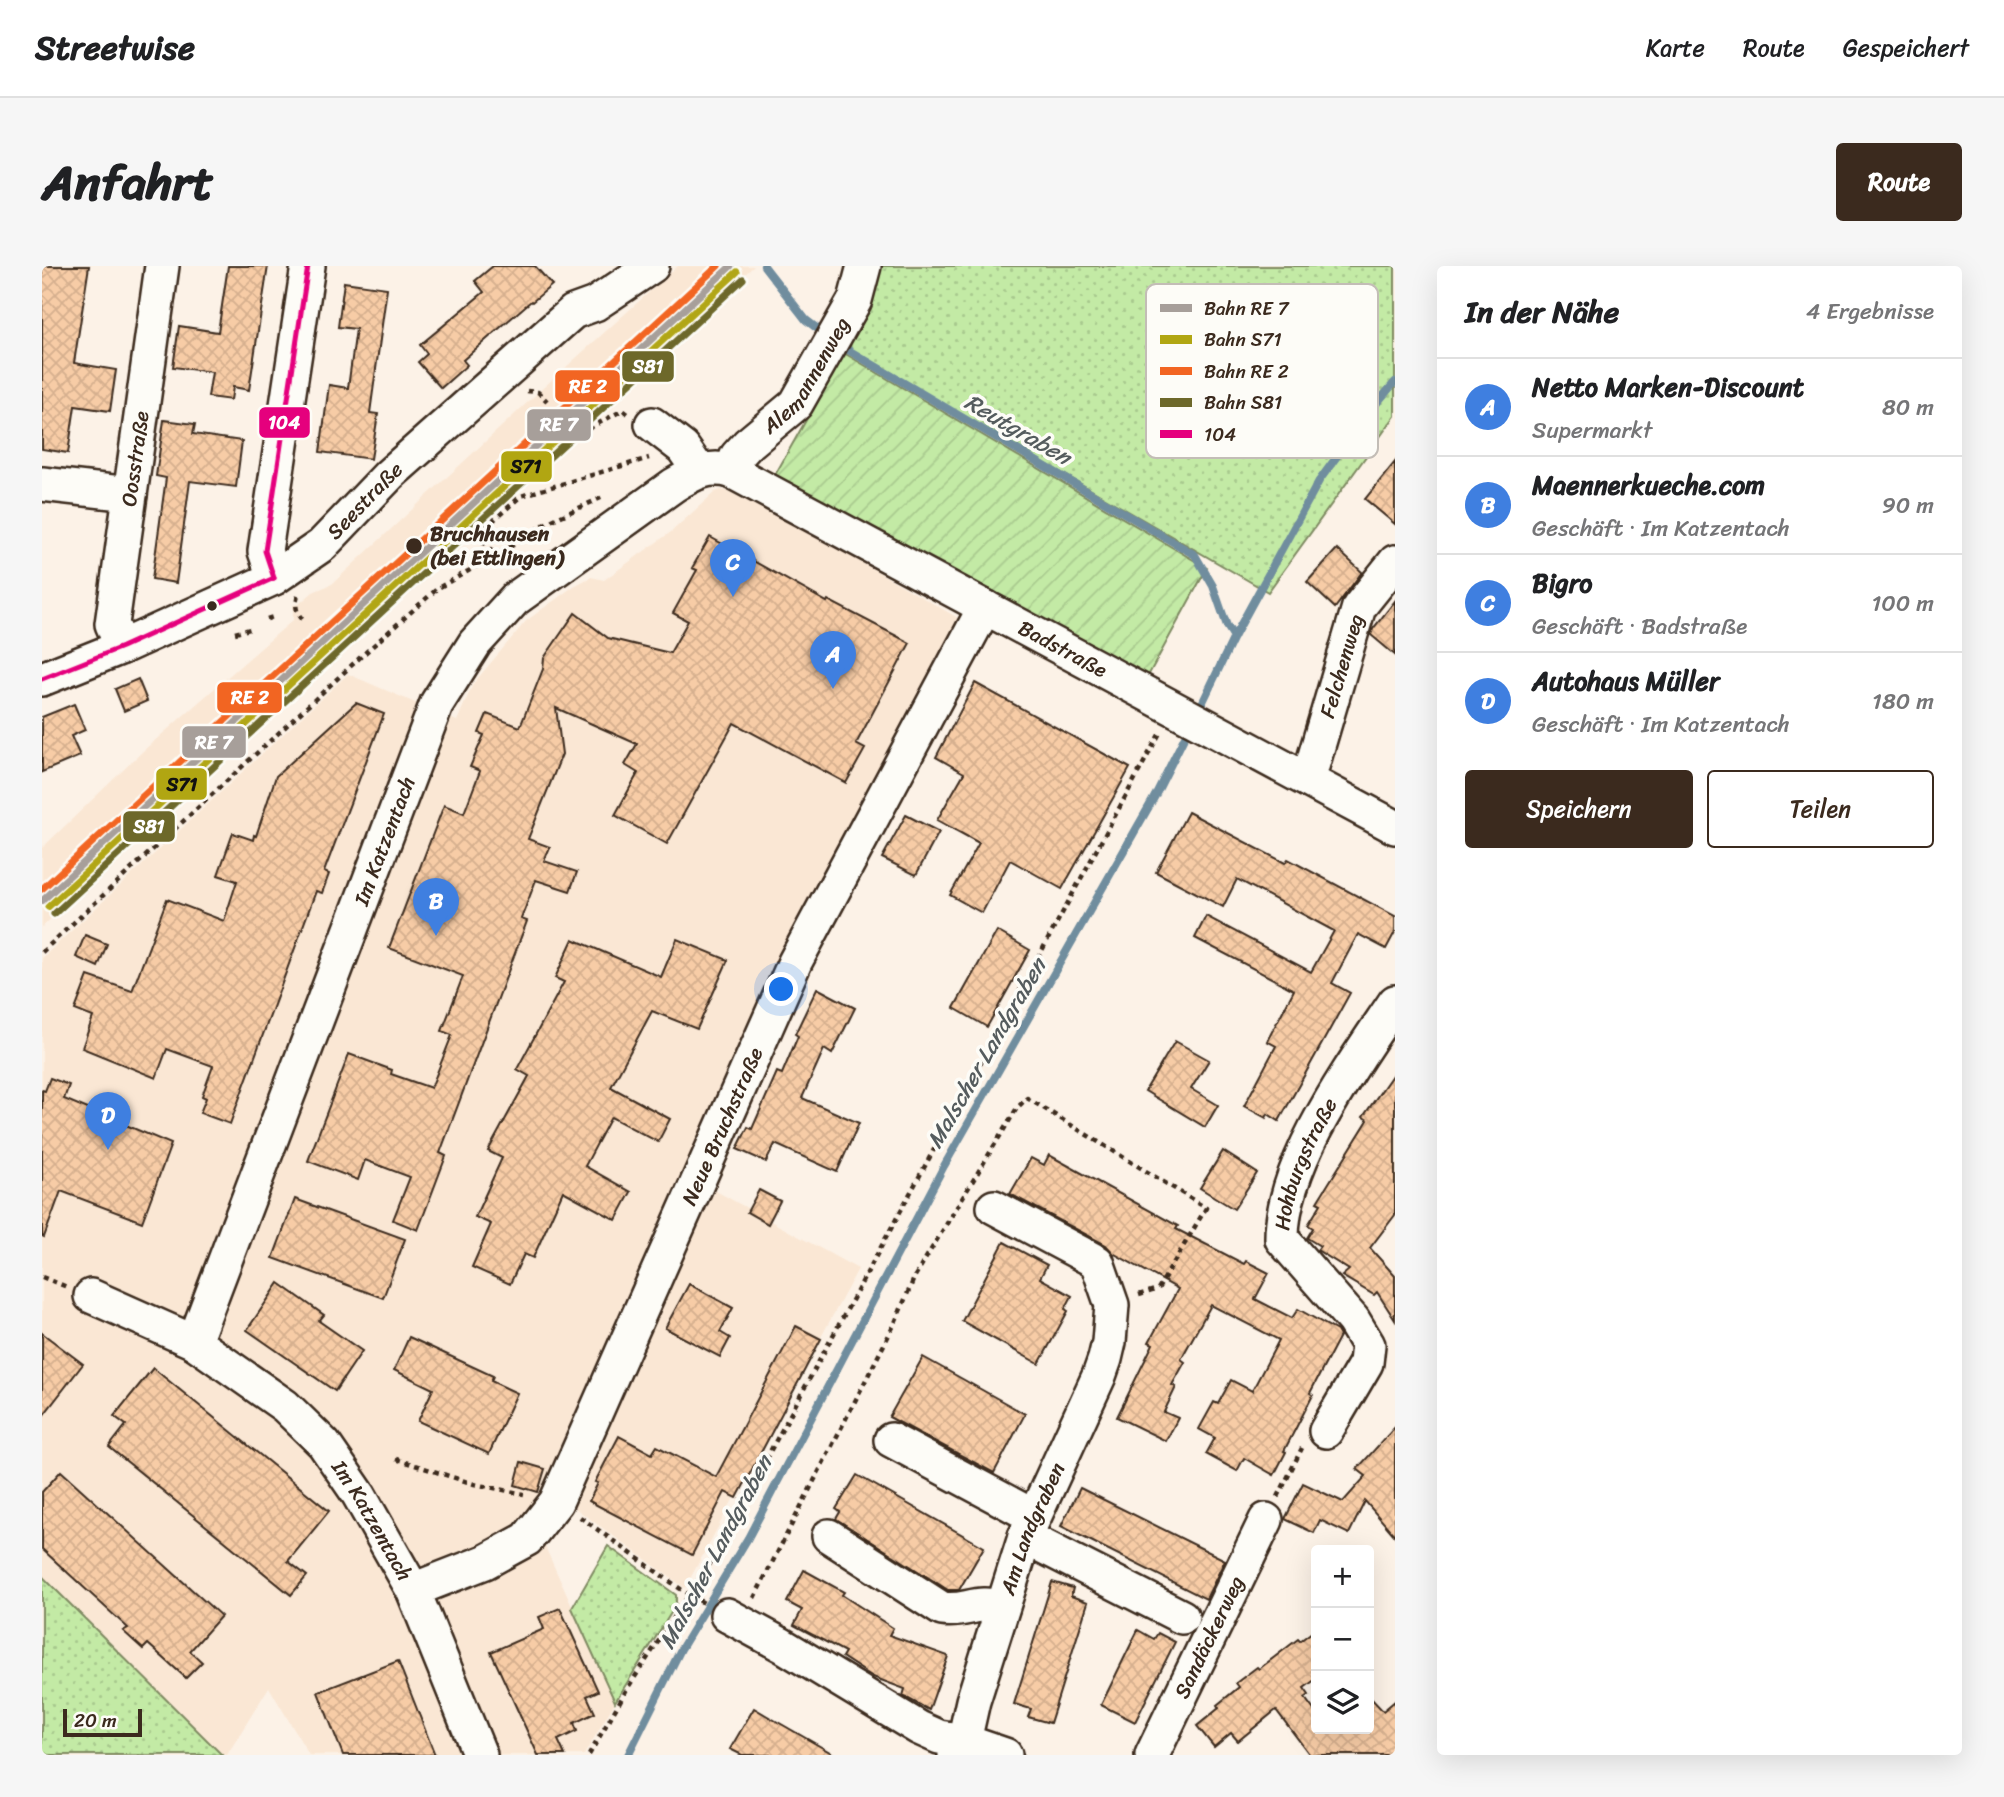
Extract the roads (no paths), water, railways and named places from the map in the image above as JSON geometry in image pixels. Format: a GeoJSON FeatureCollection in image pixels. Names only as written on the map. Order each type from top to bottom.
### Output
{"type":"FeatureCollection","features":[{"type":"Feature","properties":{"kind":"street","name":"Oosstraße"},"geometry":{"type":"LineString","coordinates":[[122,647],[112,624],[162,266]]}},
{"type":"Feature","properties":{"kind":"street"},"geometry":{"type":"LineString","coordinates":[[274,578],[265,551],[308,266]]}},
{"type":"Feature","properties":{"kind":"street","name":"Seestraße"},"geometry":{"type":"LineString","coordinates":[[42,678],[122,647],[274,578],[322,545],[389,475],[573,312],[594,304],[652,266]]}},
{"type":"Feature","properties":{"kind":"street","name":"Alemannenweg"},"geometry":{"type":"LineString","coordinates":[[731,471],[737,456],[748,444],[796,404],[855,300],[864,266]]}},
{"type":"Feature","properties":{"kind":"street"},"geometry":{"type":"LineString","coordinates":[[652,440],[683,448],[699,471],[710,468],[731,471]]}},
{"type":"Feature","properties":{"kind":"street","name":"Im Katzentach"},"geometry":{"type":"LineString","coordinates":[[194,1342],[437,703],[475,643],[515,599],[674,485],[699,471]]}},
{"type":"Feature","properties":{"kind":"street","name":"Badstraße"},"geometry":{"type":"LineString","coordinates":[[731,471],[1395,827]]}},
{"type":"Feature","properties":{"kind":"street"},"geometry":{"type":"LineString","coordinates":[[42,484],[130,494]]}},
{"type":"Feature","properties":{"kind":"street","name":"Felchenweg"},"geometry":{"type":"LineString","coordinates":[[1308,780],[1334,671],[1359,607],[1395,562]]}},
{"type":"Feature","properties":{"kind":"street","name":"Neue Bruchstraße"},"geometry":{"type":"LineString","coordinates":[[413,1590],[485,1562],[527,1539],[556,1502],[795,962],[985,607]]}},
{"type":"Feature","properties":{"kind":"street","name":"Hohburgstraße"},"geometry":{"type":"LineString","coordinates":[[1326,1431],[1366,1363],[1368,1345],[1353,1320],[1282,1239],[1282,1221],[1303,1151],[1346,1076],[1395,1002]]}},
{"type":"Feature","properties":{"kind":"street","name":"Am Landgraben"},"geometry":{"type":"LineString","coordinates":[[959,1748],[1029,1527],[1100,1376],[1109,1342],[1112,1305],[1097,1262],[994,1207]]}},
{"type":"Feature","properties":{"kind":"street","name":"Im Katzentach"},"geometry":{"type":"LineString","coordinates":[[91,1296],[194,1342],[285,1406],[324,1444],[359,1495],[413,1590],[480,1755]]}},
{"type":"Feature","properties":{"kind":"street"},"geometry":{"type":"LineString","coordinates":[[891,1440],[1029,1527],[1182,1617]]}},
{"type":"Feature","properties":{"kind":"street","name":"Sandäckerweg"},"geometry":{"type":"LineString","coordinates":[[1152,1755],[1266,1520]]}},
{"type":"Feature","properties":{"kind":"street"},"geometry":{"type":"LineString","coordinates":[[828,1535],[942,1609],[958,1611],[969,1605],[987,1603],[1002,1608]]}},
{"type":"Feature","properties":{"kind":"street"},"geometry":{"type":"LineString","coordinates":[[734,1618],[919,1728],[959,1748],[1005,1755]]}},
{"type":"Feature","properties":{"kind":"waterway","name":"Reutgraben"},"geometry":{"type":"LineString","coordinates":[[764,266],[806,320],[827,336]]}},
{"type":"Feature","properties":{"kind":"waterway","name":"Reutgraben"},"geometry":{"type":"LineString","coordinates":[[838,344],[1195,555],[1213,586],[1227,626],[1234,637]]}},
{"type":"Feature","properties":{"kind":"waterway","name":"Malscher Landgraben"},"geometry":{"type":"LineString","coordinates":[[1378,402],[1395,382]]}},
{"type":"Feature","properties":{"kind":"waterway","name":"Malscher Landgraben"},"geometry":{"type":"LineString","coordinates":[[1198,712],[1234,637],[1319,481],[1336,458]]}},
{"type":"Feature","properties":{"kind":"waterway","name":"Malscher Landgraben"},"geometry":{"type":"LineString","coordinates":[[628,1755],[681,1649],[748,1538],[944,1166],[1155,796],[1190,726]]}},
{"type":"Feature","properties":{"kind":"rail line","name":"S71"},"geometry":{"type":"LineString","coordinates":[[48,907],[737,272]]}},
{"type":"Feature","properties":{"kind":"rail line","name":"S81"},"geometry":{"type":"LineString","coordinates":[[54,914],[743,279]]}},
{"type":"Feature","properties":{"kind":"place","name":"Bruchhausen (bei Ettlingen)"},"geometry":{"type":"Point","coordinates":[414,546]}},
{"type":"Feature","properties":{"kind":"place","name":"Bigro"},"geometry":{"type":"Point","coordinates":[733,597]}},
{"type":"Feature","properties":{"kind":"place","name":"Netto Marken-Discount"},"geometry":{"type":"Point","coordinates":[833,689]}},
{"type":"Feature","properties":{"kind":"place","name":"Maennerkueche.com"},"geometry":{"type":"Point","coordinates":[436,936]}},
{"type":"Feature","properties":{"kind":"place","name":"Autohaus Müller"},"geometry":{"type":"Point","coordinates":[108,1150]}}]}
